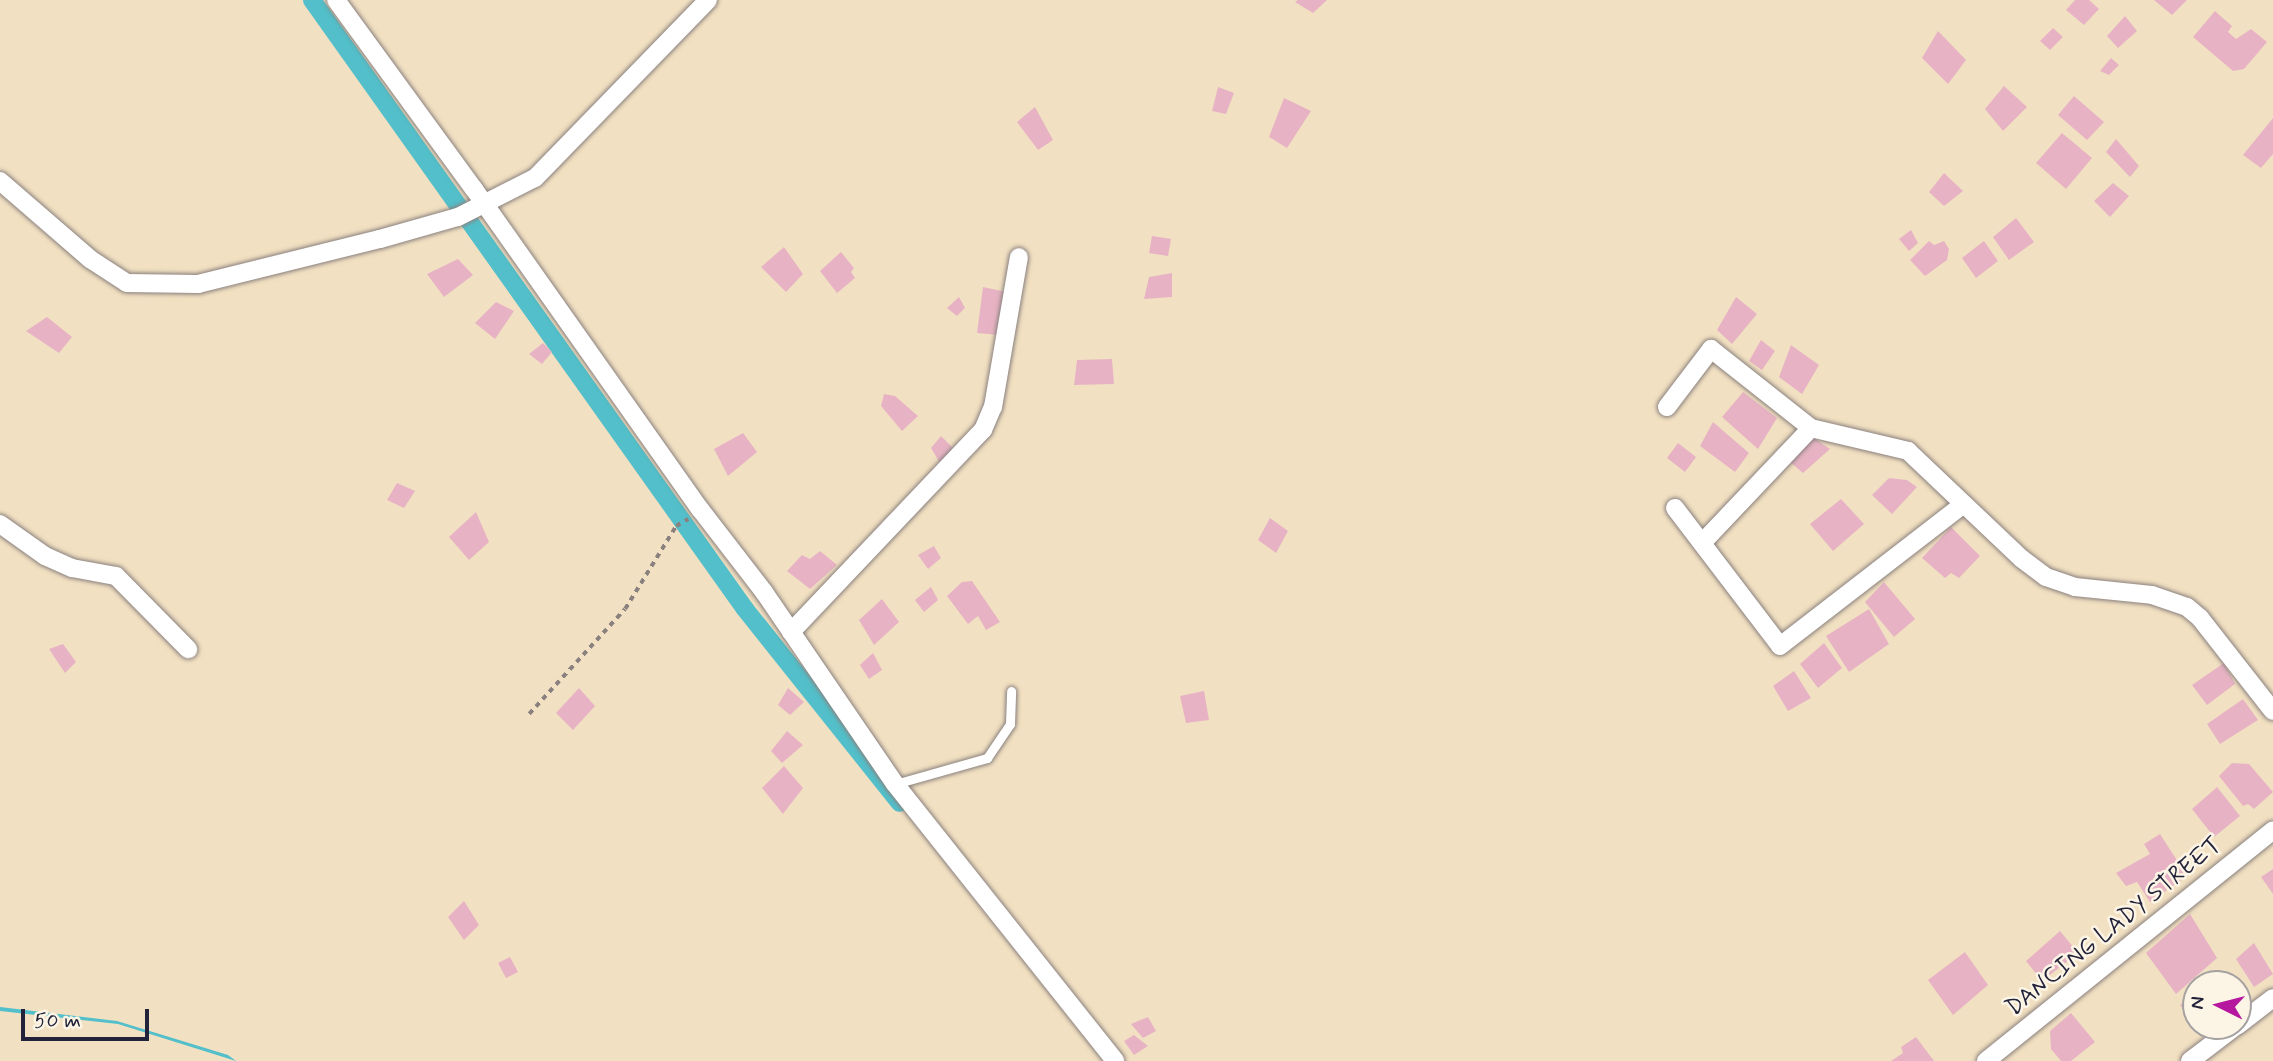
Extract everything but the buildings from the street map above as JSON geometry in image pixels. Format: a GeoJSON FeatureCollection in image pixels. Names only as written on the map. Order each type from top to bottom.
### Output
{"type":"FeatureCollection","features":[{"type":"Feature","properties":{"kind":"street"},"geometry":{"type":"LineString","coordinates":[[335,0],[791,632],[895,784],[1115,1061]]}},
{"type":"Feature","properties":{"kind":"street"},"geometry":{"type":"LineString","coordinates":[[0,181],[90,258],[127,283],[198,284],[458,218],[535,178],[708,0]]}},
{"type":"Feature","properties":{"kind":"street"},"geometry":{"type":"LineString","coordinates":[[791,632],[983,430],[993,407],[1019,257]]}},
{"type":"Feature","properties":{"kind":"street"},"geometry":{"type":"LineString","coordinates":[[1667,407],[1711,349],[1811,428],[1908,451],[2046,577],[2075,587],[2152,595],[2187,607],[2200,618],[2273,710]]}},
{"type":"Feature","properties":{"kind":"street"},"geometry":{"type":"LineString","coordinates":[[1702,543],[1811,428]]}},
{"type":"Feature","properties":{"kind":"street"},"geometry":{"type":"LineString","coordinates":[[1675,508],[1780,646],[1964,504]]}},
{"type":"Feature","properties":{"kind":"street"},"geometry":{"type":"LineString","coordinates":[[0,524],[45,556],[63,564],[116,576],[188,649]]}},
{"type":"Feature","properties":{"kind":"street","name":"DANCING LADY STREET"},"geometry":{"type":"LineString","coordinates":[[1986,1061],[2273,830]]}},
{"type":"Feature","properties":{"kind":"street"},"geometry":{"type":"LineString","coordinates":[[2252,1014],[2273,998]]}},
{"type":"Feature","properties":{"kind":"street"},"geometry":{"type":"LineString","coordinates":[[2190,1061],[2217,1040]]}},
{"type":"Feature","properties":{"kind":"lane"},"geometry":{"type":"LineString","coordinates":[[895,784],[987,758],[1010,724],[1011,691]]}},
{"type":"Feature","properties":{"kind":"path"},"geometry":{"type":"LineString","coordinates":[[529,714],[625,609],[676,526]]}},
{"type":"Feature","properties":{"kind":"water"},"geometry":{"type":"Polygon","coordinates":[[[0,1007],[117,1021],[228,1055],[236,1061],[118,1024],[0,1011],[0,1007]]]}},
{"type":"Feature","properties":{"kind":"waterway"},"geometry":{"type":"LineString","coordinates":[[312,0],[745,609],[900,803]]}}]}
